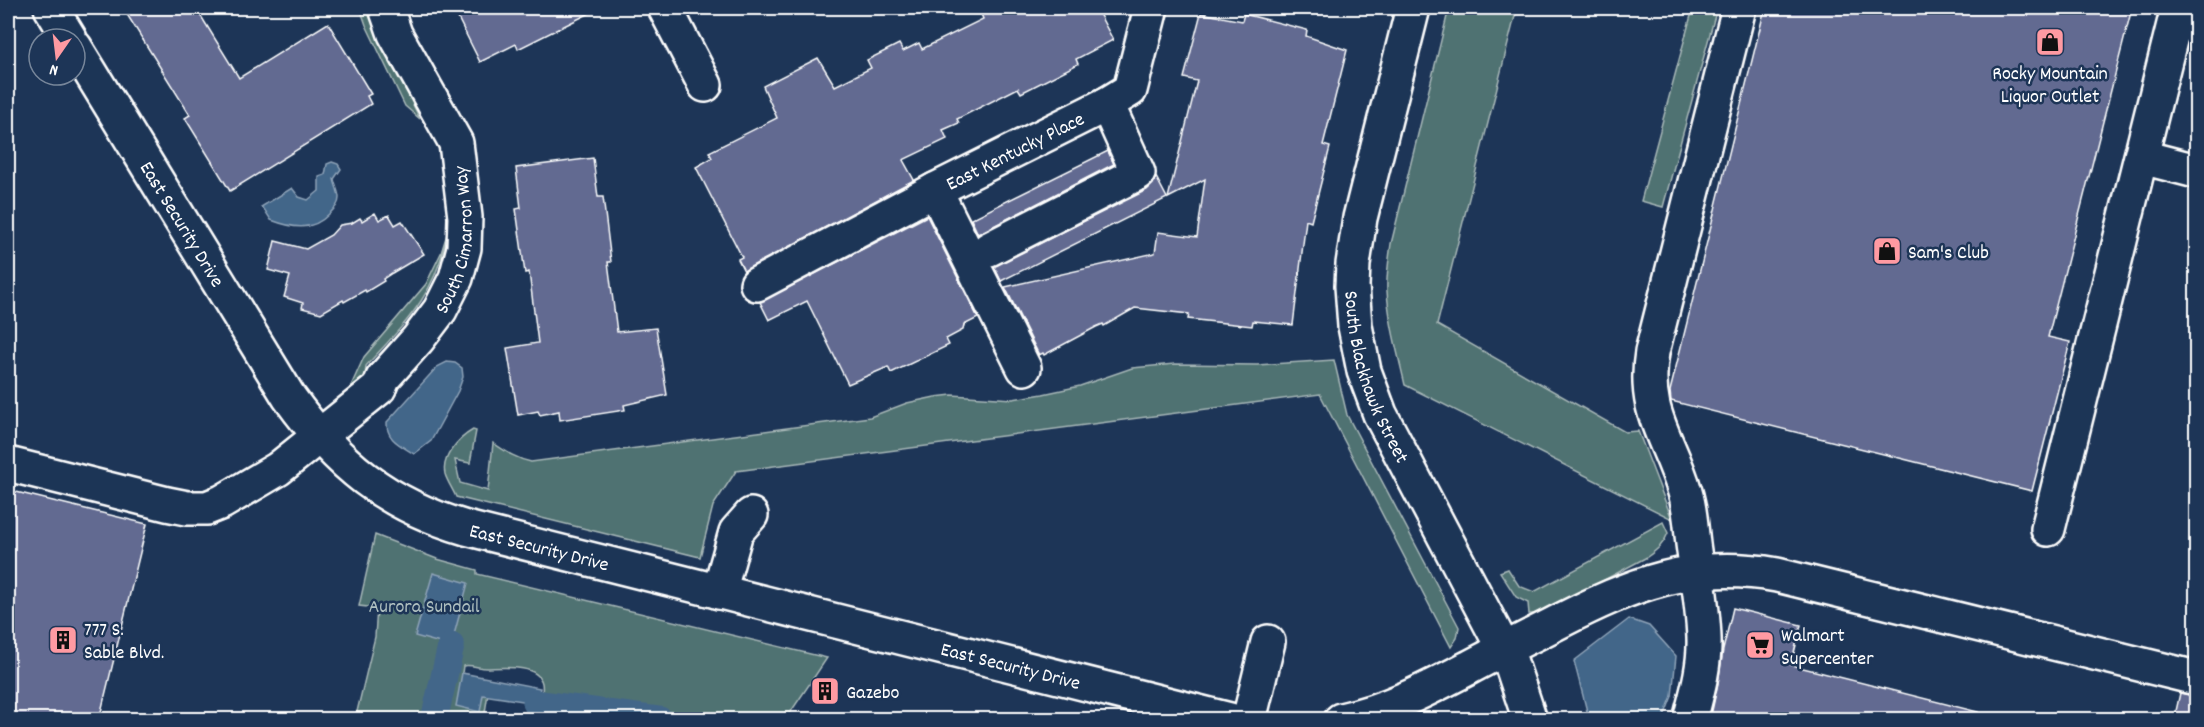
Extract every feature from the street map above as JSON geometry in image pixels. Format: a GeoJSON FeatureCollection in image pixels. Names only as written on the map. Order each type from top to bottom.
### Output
{"type":"FeatureCollection","features":[{"type":"Feature","properties":{"kind":"street"},"geometry":{"type":"LineString","coordinates":[[51,8],[63,27]]}},
{"type":"Feature","properties":{"kind":"street","name":"South Cimarron Way"},"geometry":{"type":"LineString","coordinates":[[8,464],[167,504],[187,508],[207,508],[222,502],[279,469],[379,388],[383,378],[418,339],[440,309],[456,278],[464,248],[465,217],[456,143],[395,34],[386,8]]}},
{"type":"Feature","properties":{"kind":"street"},"geometry":{"type":"LineString","coordinates":[[665,8],[705,85]]}},
{"type":"Feature","properties":{"kind":"street","name":"East Kentucky Place"},"geometry":{"type":"LineString","coordinates":[[1024,368],[935,190],[1107,104],[1130,90],[1151,8]]}},
{"type":"Feature","properties":{"kind":"street","name":"South Blackhawk Street"},"geometry":{"type":"LineString","coordinates":[[1413,8],[1359,226],[1352,286],[1355,326],[1364,371],[1380,414],[1504,649],[1515,673],[1530,720]]}},
{"type":"Feature","properties":{"kind":"street"},"geometry":{"type":"LineString","coordinates":[[1690,720],[1703,660],[1704,638],[1697,572],[1686,496],[1651,401],[1649,369],[1739,8]]}},
{"type":"Feature","properties":{"kind":"street"},"geometry":{"type":"LineString","coordinates":[[2048,529],[2178,8]]}},
{"type":"Feature","properties":{"kind":"street","name":"East Security Drive"},"geometry":{"type":"LineString","coordinates":[[87,67],[289,397],[318,437],[351,468],[369,483],[404,504],[437,519],[466,528],[720,592],[1137,709],[1230,720]]}},
{"type":"Feature","properties":{"kind":"street"},"geometry":{"type":"LineString","coordinates":[[989,249],[1138,173],[1107,104]]}},
{"type":"Feature","properties":{"kind":"street"},"geometry":{"type":"LineString","coordinates":[[2142,156],[2196,171]]}},
{"type":"Feature","properties":{"kind":"street"},"geometry":{"type":"LineString","coordinates":[[757,284],[935,190]]}},
{"type":"Feature","properties":{"kind":"street"},"geometry":{"type":"LineString","coordinates":[[720,592],[736,532],[751,514]]}},
{"type":"Feature","properties":{"kind":"street"},"geometry":{"type":"LineString","coordinates":[[1341,720],[1402,701],[1613,594],[1659,579],[1697,572],[1742,570],[1777,575],[2196,678]]}},
{"type":"Feature","properties":{"kind":"street"},"geometry":{"type":"LineString","coordinates":[[1249,720],[1268,642]]}},
{"type":"Feature","properties":{"kind":"green space"},"geometry":{"type":"Polygon","coordinates":[[[360,8],[369,8],[380,37],[420,119],[405,106],[360,8]]]}},
{"type":"Feature","properties":{"kind":"green space"},"geometry":{"type":"Polygon","coordinates":[[[1449,8],[1517,8],[1437,325],[1625,432],[1638,431],[1672,519],[1405,385],[1390,315],[1387,291],[1388,267],[1391,244],[1449,8]]]}},
{"type":"Feature","properties":{"kind":"green space"},"geometry":{"type":"Polygon","coordinates":[[[1693,8],[1717,8],[1663,207],[1641,201],[1693,8]]]}},
{"type":"Feature","properties":{"kind":"green space"},"geometry":{"type":"Polygon","coordinates":[[[447,234],[442,255],[427,291],[406,321],[366,366],[365,376],[350,388],[364,357],[426,284],[441,253],[447,234]]]}},
{"type":"Feature","properties":{"kind":"green space"},"geometry":{"type":"Polygon","coordinates":[[[1334,360],[1347,415],[1459,627],[1457,638],[1451,647],[1320,394],[736,471],[713,506],[700,557],[456,497],[447,480],[444,468],[452,449],[473,430],[476,431],[470,463],[455,460],[460,483],[488,491],[493,443],[516,457],[531,462],[870,417],[907,403],[935,397],[952,395],[1013,399],[1080,386],[1132,368],[1175,364],[1257,365],[1334,360]]]}},
{"type":"Feature","properties":{"kind":"green space"},"geometry":{"type":"Polygon","coordinates":[[[1663,522],[1668,533],[1662,544],[1651,554],[1541,614],[1529,614],[1528,603],[1516,597],[1500,572],[1508,569],[1519,586],[1534,592],[1663,522]]]}},
{"type":"Feature","properties":{"kind":"green space","name":"Aurora Sundail"},"geometry":{"type":"Polygon","coordinates":[[[375,535],[437,559],[477,570],[477,574],[827,658],[786,719],[702,719],[542,697],[542,683],[533,672],[509,667],[486,668],[469,665],[463,666],[462,673],[490,680],[484,719],[355,720],[375,637],[377,608],[359,606],[375,535]]]}},
{"type":"Feature","properties":{"kind":"water"},"geometry":{"type":"Polygon","coordinates":[[[332,162],[338,164],[341,169],[334,179],[339,200],[329,214],[316,224],[302,227],[271,220],[261,207],[292,188],[299,197],[308,200],[319,191],[319,177],[325,175],[327,164],[332,162]]]}},
{"type":"Feature","properties":{"kind":"water"},"geometry":{"type":"Polygon","coordinates":[[[447,362],[455,363],[462,368],[463,377],[458,391],[431,441],[414,454],[392,438],[387,422],[437,367],[447,362]]]}},
{"type":"Feature","properties":{"kind":"water"},"geometry":{"type":"Polygon","coordinates":[[[433,573],[468,583],[451,646],[415,636],[433,573]]]}},
{"type":"Feature","properties":{"kind":"water"},"geometry":{"type":"Polygon","coordinates":[[[1629,619],[1649,626],[1676,656],[1672,696],[1663,719],[1589,719],[1574,661],[1629,619]]]}},
{"type":"Feature","properties":{"kind":"water"},"geometry":{"type":"Polygon","coordinates":[[[462,673],[540,688],[536,703],[483,695],[480,712],[456,706],[462,673]]]}},
{"type":"Feature","properties":{"kind":"building"},"geometry":{"type":"Polygon","coordinates":[[[123,8],[196,8],[239,78],[328,23],[371,94],[367,96],[371,104],[230,191],[185,118],[190,115],[123,8]]]}},
{"type":"Feature","properties":{"kind":"building"},"geometry":{"type":"Polygon","coordinates":[[[453,8],[600,8],[518,49],[516,44],[480,62],[453,8]]]}},
{"type":"Feature","properties":{"kind":"building"},"geometry":{"type":"Polygon","coordinates":[[[994,8],[1096,8],[1113,40],[1076,59],[1078,64],[1021,93],[1018,88],[957,119],[959,123],[943,130],[947,139],[903,160],[914,180],[744,271],[738,259],[742,257],[696,167],[712,158],[709,152],[777,118],[763,86],[818,58],[835,86],[871,68],[867,60],[899,44],[903,51],[919,43],[922,49],[983,19],[981,14],[994,8]]]}},
{"type":"Feature","properties":{"kind":"building","name":"Sam's Club"},"geometry":{"type":"Polygon","coordinates":[[[1765,8],[2132,8],[2048,337],[2070,342],[2032,491],[1671,401],[1670,391],[1765,8]]]}},
{"type":"Feature","properties":{"kind":"building"},"geometry":{"type":"Polygon","coordinates":[[[1201,13],[1242,21],[1244,14],[1307,30],[1306,36],[1347,50],[1323,145],[1330,147],[1311,222],[1306,220],[1293,325],[1253,321],[1252,326],[1188,319],[1189,314],[1135,308],[1104,326],[1103,324],[1096,327],[1044,355],[1043,353],[1039,355],[1005,287],[1155,253],[1158,232],[1197,237],[1205,179],[1168,198],[1197,81],[1184,78],[1201,13]]]}},
{"type":"Feature","properties":{"kind":"building"},"geometry":{"type":"Polygon","coordinates":[[[1108,151],[1114,164],[978,234],[971,219],[1108,151]]]}},
{"type":"Feature","properties":{"kind":"building"},"geometry":{"type":"Polygon","coordinates":[[[593,158],[598,197],[603,197],[617,332],[656,328],[667,395],[624,405],[625,410],[560,420],[559,411],[540,415],[538,411],[518,415],[507,348],[538,343],[529,272],[525,273],[516,209],[521,208],[516,168],[593,158]]]}},
{"type":"Feature","properties":{"kind":"building"},"geometry":{"type":"Polygon","coordinates":[[[1156,177],[1167,198],[1001,281],[994,266],[1147,190],[1156,177]]]}},
{"type":"Feature","properties":{"kind":"building"},"geometry":{"type":"Polygon","coordinates":[[[375,213],[379,220],[389,215],[395,225],[402,221],[424,254],[366,292],[365,290],[344,302],[343,300],[321,313],[302,308],[303,303],[284,297],[290,276],[268,270],[275,241],[306,249],[331,235],[340,225],[352,223],[360,218],[362,221],[375,213]]]}},
{"type":"Feature","properties":{"kind":"building"},"geometry":{"type":"Polygon","coordinates":[[[927,216],[978,318],[964,325],[963,330],[946,339],[949,345],[891,373],[888,367],[848,384],[807,301],[769,320],[760,302],[927,216]]]}},
{"type":"Feature","properties":{"kind":"building","name":"777 S. Sable Blvd."},"geometry":{"type":"Polygon","coordinates":[[[8,490],[147,524],[99,720],[8,720],[8,490]]]}},
{"type":"Feature","properties":{"kind":"building","name":"Walmart Supercenter"},"geometry":{"type":"Polygon","coordinates":[[[1733,608],[1801,625],[1791,665],[1978,712],[1977,720],[1710,720],[1733,608]]]}},
{"type":"Feature","properties":{"kind":"building"},"geometry":{"type":"Polygon","coordinates":[[[2180,693],[2196,696],[2196,720],[2174,720],[2180,693]]]}},
{"type":"Feature","properties":{"kind":"waterway"},"geometry":{"type":"LineString","coordinates":[[434,720],[451,646]]}},
{"type":"Feature","properties":{"kind":"waterway"},"geometry":{"type":"LineString","coordinates":[[536,703],[660,720]]}},
{"type":"Feature","properties":{"kind":"place","name":"Rocky Mountain Liquor Outlet"},"geometry":{"type":"Point","coordinates":[2050,42]}},
{"type":"Feature","properties":{"kind":"place","name":"Sam's Club"},"geometry":{"type":"Point","coordinates":[1887,251]}},
{"type":"Feature","properties":{"kind":"place","name":"777 S. Sable Blvd."},"geometry":{"type":"Point","coordinates":[63,640]}},
{"type":"Feature","properties":{"kind":"place","name":"Walmart Supercenter"},"geometry":{"type":"Point","coordinates":[1760,645]}},
{"type":"Feature","properties":{"kind":"place","name":"Gazebo"},"geometry":{"type":"Point","coordinates":[825,691]}}]}
